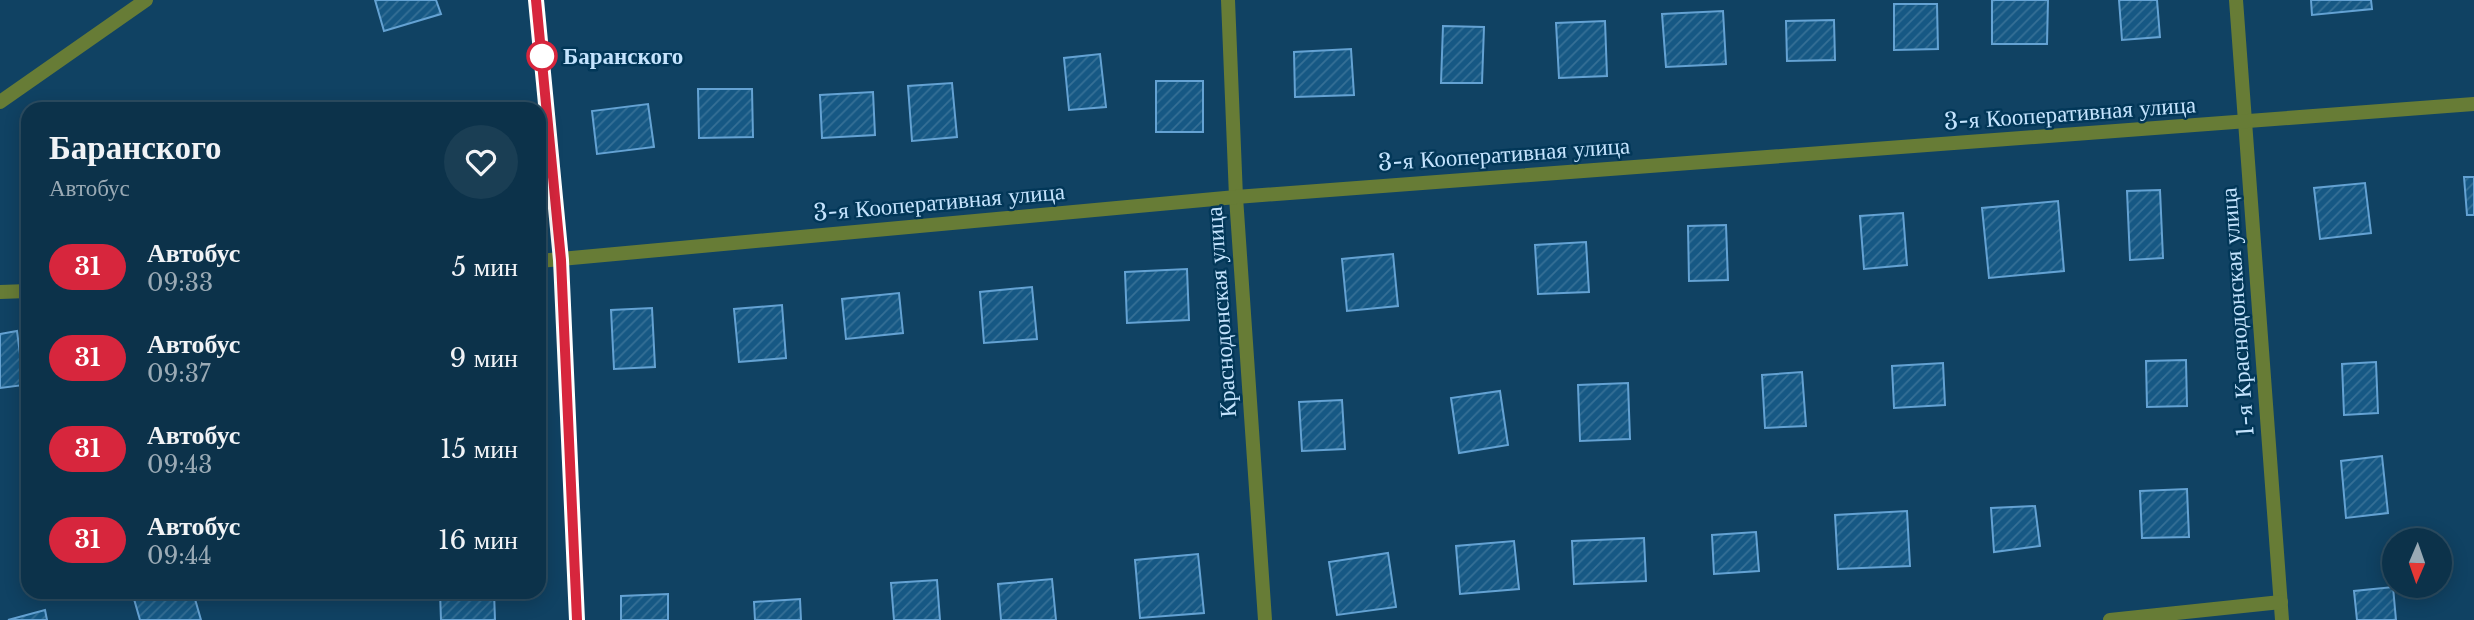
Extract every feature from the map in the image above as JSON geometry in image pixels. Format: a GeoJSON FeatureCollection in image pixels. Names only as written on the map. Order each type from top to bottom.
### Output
{"type":"FeatureCollection","features":[{"type":"Feature","properties":{"kind":"street"},"geometry":{"type":"LineString","coordinates":[[0,102],[146,0]]}},
{"type":"Feature","properties":{"kind":"street"},"geometry":{"type":"LineString","coordinates":[[536,0],[546,102]]}},
{"type":"Feature","properties":{"kind":"street","name":"Краснодонская улица"},"geometry":{"type":"LineString","coordinates":[[1228,0],[1236,197],[1265,620]]}},
{"type":"Feature","properties":{"kind":"street","name":"1-я Краснодонская улица"},"geometry":{"type":"LineString","coordinates":[[2236,0],[2282,620]]}},
{"type":"Feature","properties":{"kind":"street"},"geometry":{"type":"LineString","coordinates":[[546,104],[561,260],[577,620]]}},
{"type":"Feature","properties":{"kind":"street","name":"3-я Кооперативная улица"},"geometry":{"type":"LineString","coordinates":[[546,261],[1236,197],[2474,104]]}},
{"type":"Feature","properties":{"kind":"street"},"geometry":{"type":"LineString","coordinates":[[0,292],[21,291]]}},
{"type":"Feature","properties":{"kind":"street"},"geometry":{"type":"LineString","coordinates":[[2110,620],[2281,602]]}},
{"type":"Feature","properties":{"kind":"building"},"geometry":{"type":"Polygon","coordinates":[[[375,0],[436,0],[441,14],[384,31],[375,0]]]}},
{"type":"Feature","properties":{"kind":"building"},"geometry":{"type":"Polygon","coordinates":[[[1992,0],[2048,0],[2047,44],[1992,44],[1992,0]]]}},
{"type":"Feature","properties":{"kind":"building"},"geometry":{"type":"Polygon","coordinates":[[[2119,0],[2157,0],[2160,37],[2122,40],[2119,0]]]}},
{"type":"Feature","properties":{"kind":"building"},"geometry":{"type":"Polygon","coordinates":[[[2311,0],[2371,0],[2372,9],[2312,15],[2311,0]]]}},
{"type":"Feature","properties":{"kind":"building"},"geometry":{"type":"Polygon","coordinates":[[[1894,4],[1937,4],[1938,49],[1894,50],[1894,4]]]}},
{"type":"Feature","properties":{"kind":"building"},"geometry":{"type":"Polygon","coordinates":[[[1723,11],[1726,64],[1666,67],[1662,14],[1723,11]]]}},
{"type":"Feature","properties":{"kind":"building"},"geometry":{"type":"Polygon","coordinates":[[[1834,20],[1835,60],[1787,61],[1786,21],[1834,20]]]}},
{"type":"Feature","properties":{"kind":"building"},"geometry":{"type":"Polygon","coordinates":[[[1605,21],[1607,76],[1559,78],[1556,23],[1605,21]]]}},
{"type":"Feature","properties":{"kind":"building"},"geometry":{"type":"Polygon","coordinates":[[[1443,26],[1484,27],[1482,83],[1441,83],[1443,26]]]}},
{"type":"Feature","properties":{"kind":"building"},"geometry":{"type":"Polygon","coordinates":[[[1351,49],[1354,95],[1295,97],[1294,52],[1351,49]]]}},
{"type":"Feature","properties":{"kind":"building"},"geometry":{"type":"Polygon","coordinates":[[[1100,54],[1106,107],[1069,110],[1064,58],[1100,54]]]}},
{"type":"Feature","properties":{"kind":"building"},"geometry":{"type":"Polygon","coordinates":[[[1156,81],[1203,81],[1203,132],[1156,132],[1156,81]]]}},
{"type":"Feature","properties":{"kind":"building"},"geometry":{"type":"Polygon","coordinates":[[[952,83],[957,137],[912,141],[908,86],[952,83]]]}},
{"type":"Feature","properties":{"kind":"building"},"geometry":{"type":"Polygon","coordinates":[[[698,89],[752,89],[753,137],[699,138],[698,89]]]}},
{"type":"Feature","properties":{"kind":"building"},"geometry":{"type":"Polygon","coordinates":[[[873,92],[875,135],[822,138],[820,95],[873,92]]]}},
{"type":"Feature","properties":{"kind":"building"},"geometry":{"type":"Polygon","coordinates":[[[648,104],[654,147],[597,154],[592,111],[648,104]]]}},
{"type":"Feature","properties":{"kind":"building"},"geometry":{"type":"Polygon","coordinates":[[[2464,177],[2474,177],[2474,215],[2467,215],[2464,177]]]}},
{"type":"Feature","properties":{"kind":"building"},"geometry":{"type":"Polygon","coordinates":[[[2365,183],[2371,233],[2320,239],[2314,188],[2365,183]]]}},
{"type":"Feature","properties":{"kind":"building"},"geometry":{"type":"Polygon","coordinates":[[[2160,190],[2163,258],[2130,260],[2127,191],[2160,190]]]}},
{"type":"Feature","properties":{"kind":"building"},"geometry":{"type":"Polygon","coordinates":[[[2058,201],[2064,271],[1989,278],[1982,208],[2058,201]]]}},
{"type":"Feature","properties":{"kind":"building"},"geometry":{"type":"Polygon","coordinates":[[[1903,213],[1907,265],[1864,269],[1860,216],[1903,213]]]}},
{"type":"Feature","properties":{"kind":"building"},"geometry":{"type":"Polygon","coordinates":[[[1726,225],[1728,280],[1689,281],[1688,226],[1726,225]]]}},
{"type":"Feature","properties":{"kind":"building"},"geometry":{"type":"Polygon","coordinates":[[[1586,242],[1589,292],[1538,294],[1535,245],[1586,242]]]}},
{"type":"Feature","properties":{"kind":"building"},"geometry":{"type":"Polygon","coordinates":[[[1393,254],[1398,306],[1347,311],[1342,259],[1393,254]]]}},
{"type":"Feature","properties":{"kind":"building"},"geometry":{"type":"Polygon","coordinates":[[[1187,269],[1189,320],[1127,323],[1125,272],[1187,269]]]}},
{"type":"Feature","properties":{"kind":"building"},"geometry":{"type":"Polygon","coordinates":[[[1032,287],[1037,339],[984,343],[980,292],[1032,287]]]}},
{"type":"Feature","properties":{"kind":"building"},"geometry":{"type":"Polygon","coordinates":[[[899,293],[903,333],[846,339],[842,299],[899,293]]]}},
{"type":"Feature","properties":{"kind":"building"},"geometry":{"type":"Polygon","coordinates":[[[782,305],[786,358],[739,362],[734,309],[782,305]]]}},
{"type":"Feature","properties":{"kind":"building"},"geometry":{"type":"Polygon","coordinates":[[[652,308],[655,367],[614,369],[611,310],[652,308]]]}},
{"type":"Feature","properties":{"kind":"building"},"geometry":{"type":"Polygon","coordinates":[[[17,331],[21,385],[0,388],[0,334],[17,331]]]}},
{"type":"Feature","properties":{"kind":"building"},"geometry":{"type":"Polygon","coordinates":[[[2186,360],[2187,406],[2147,407],[2146,361],[2186,360]]]}},
{"type":"Feature","properties":{"kind":"building"},"geometry":{"type":"Polygon","coordinates":[[[2376,362],[2378,413],[2344,415],[2342,364],[2376,362]]]}},
{"type":"Feature","properties":{"kind":"building"},"geometry":{"type":"Polygon","coordinates":[[[1943,363],[1945,405],[1894,408],[1892,366],[1943,363]]]}},
{"type":"Feature","properties":{"kind":"building"},"geometry":{"type":"Polygon","coordinates":[[[1802,372],[1806,426],[1765,428],[1762,375],[1802,372]]]}},
{"type":"Feature","properties":{"kind":"building"},"geometry":{"type":"Polygon","coordinates":[[[1628,383],[1630,439],[1580,441],[1578,385],[1628,383]]]}},
{"type":"Feature","properties":{"kind":"building"},"geometry":{"type":"Polygon","coordinates":[[[1500,391],[1508,445],[1459,453],[1451,398],[1500,391]]]}},
{"type":"Feature","properties":{"kind":"building"},"geometry":{"type":"Polygon","coordinates":[[[1342,400],[1345,449],[1302,451],[1299,402],[1342,400]]]}},
{"type":"Feature","properties":{"kind":"building"},"geometry":{"type":"Polygon","coordinates":[[[2382,456],[2388,513],[2346,518],[2341,461],[2382,456]]]}},
{"type":"Feature","properties":{"kind":"building"},"geometry":{"type":"Polygon","coordinates":[[[2187,489],[2189,537],[2142,538],[2140,491],[2187,489]]]}},
{"type":"Feature","properties":{"kind":"building"},"geometry":{"type":"Polygon","coordinates":[[[2035,506],[2040,546],[1994,552],[1991,508],[2035,506]]]}},
{"type":"Feature","properties":{"kind":"building"},"geometry":{"type":"Polygon","coordinates":[[[1907,511],[1910,566],[1838,569],[1835,515],[1907,511]]]}},
{"type":"Feature","properties":{"kind":"building"},"geometry":{"type":"Polygon","coordinates":[[[1756,532],[1759,571],[1714,574],[1712,535],[1756,532]]]}},
{"type":"Feature","properties":{"kind":"building"},"geometry":{"type":"Polygon","coordinates":[[[1644,538],[1646,581],[1574,584],[1572,541],[1644,538]]]}},
{"type":"Feature","properties":{"kind":"building"},"geometry":{"type":"Polygon","coordinates":[[[1514,541],[1519,589],[1460,594],[1456,546],[1514,541]]]}},
{"type":"Feature","properties":{"kind":"building"},"geometry":{"type":"Polygon","coordinates":[[[1388,553],[1396,607],[1337,615],[1329,562],[1388,553]]]}},
{"type":"Feature","properties":{"kind":"building"},"geometry":{"type":"Polygon","coordinates":[[[1198,554],[1204,613],[1140,618],[1135,560],[1198,554]]]}},
{"type":"Feature","properties":{"kind":"building"},"geometry":{"type":"Polygon","coordinates":[[[1052,579],[1056,620],[1001,620],[998,584],[1052,579]]]}},
{"type":"Feature","properties":{"kind":"building"},"geometry":{"type":"Polygon","coordinates":[[[937,580],[940,620],[894,620],[891,583],[937,580]]]}},
{"type":"Feature","properties":{"kind":"building"},"geometry":{"type":"Polygon","coordinates":[[[2382,588],[2382,598],[2394,598],[2396,620],[2357,620],[2354,591],[2382,588]]]}},
{"type":"Feature","properties":{"kind":"building"},"geometry":{"type":"Polygon","coordinates":[[[668,594],[668,620],[621,620],[621,596],[668,594]]]}},
{"type":"Feature","properties":{"kind":"building"},"geometry":{"type":"Polygon","coordinates":[[[134,599],[195,599],[201,620],[140,620],[134,599]]]}},
{"type":"Feature","properties":{"kind":"building"},"geometry":{"type":"Polygon","coordinates":[[[440,599],[494,599],[495,620],[441,620],[440,599]]]}},
{"type":"Feature","properties":{"kind":"building"},"geometry":{"type":"Polygon","coordinates":[[[800,599],[801,620],[755,620],[754,602],[800,599]]]}},
{"type":"Feature","properties":{"kind":"building"},"geometry":{"type":"Polygon","coordinates":[[[45,610],[47,620],[8,620],[45,610]]]}},
{"type":"Feature","properties":{"kind":"bus line","name":"31"},"geometry":{"type":"LineString","coordinates":[[536,0],[546,102]]}},
{"type":"Feature","properties":{"kind":"bus line","name":"31"},"geometry":{"type":"LineString","coordinates":[[546,104],[561,260],[577,620]]}},
{"type":"Feature","properties":{"kind":"place","name":"Баранского"},"geometry":{"type":"Point","coordinates":[542,56]}}]}
